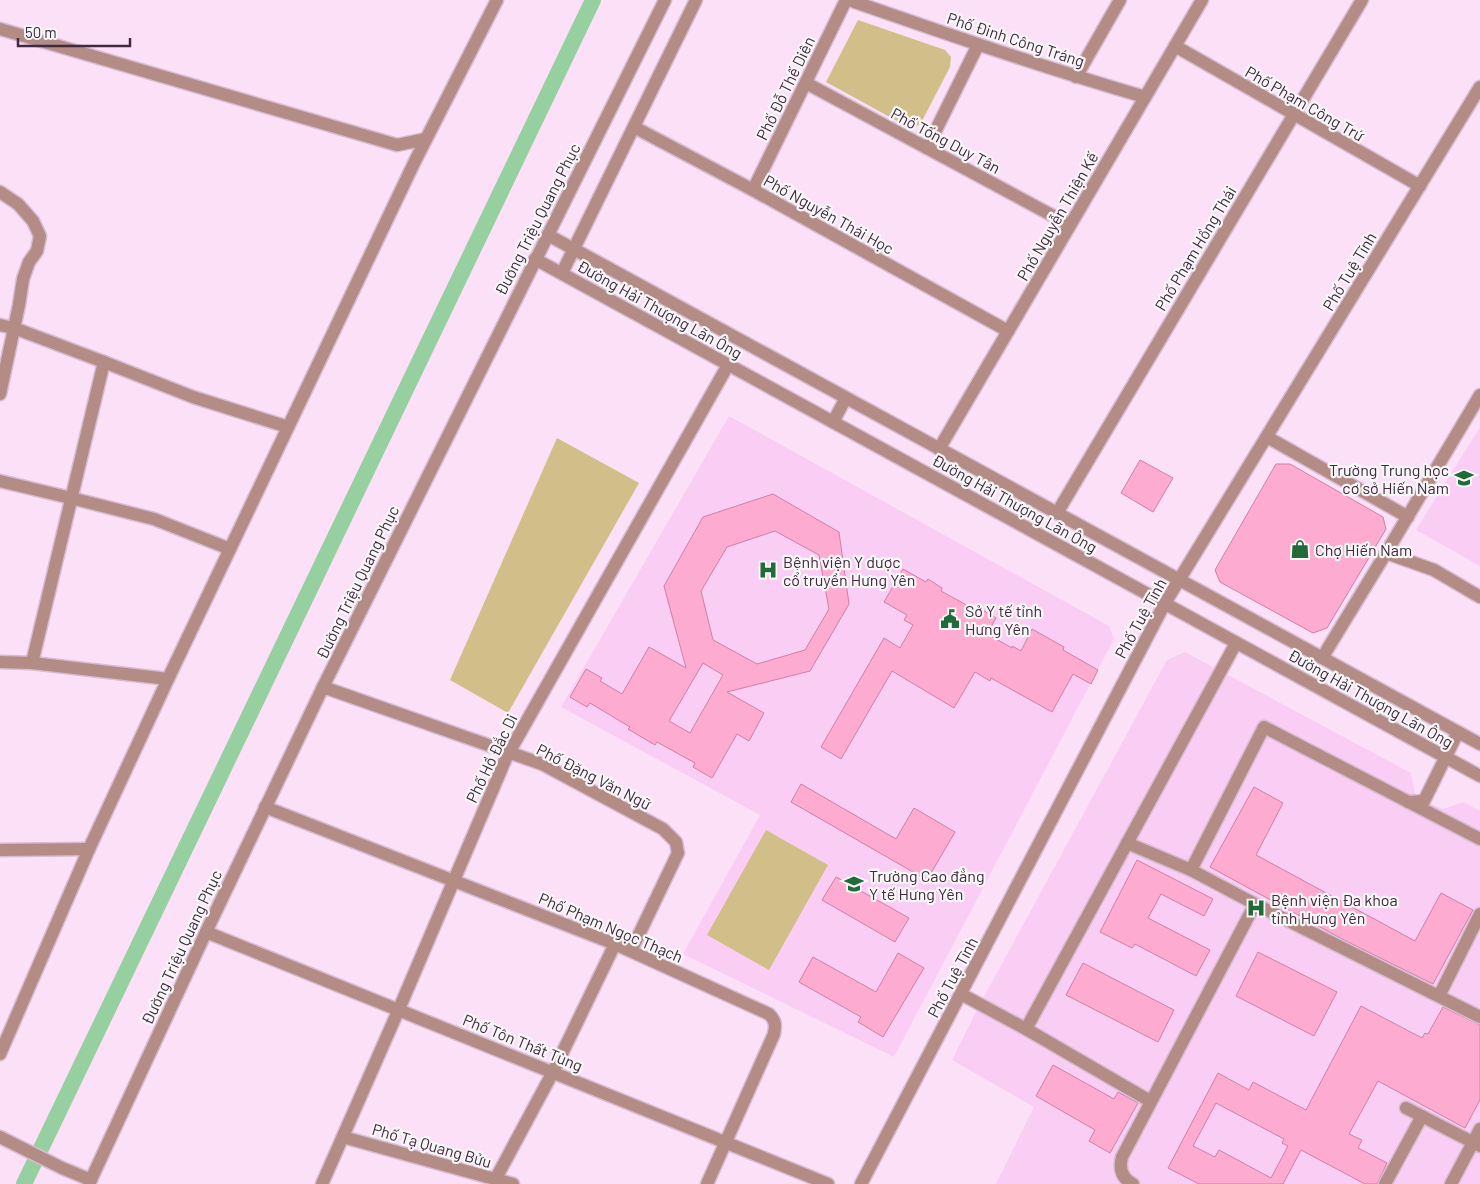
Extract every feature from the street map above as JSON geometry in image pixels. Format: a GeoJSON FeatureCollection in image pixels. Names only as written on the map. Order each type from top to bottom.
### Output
{"type":"FeatureCollection","features":[{"type":"Feature","properties":{"kind":"street"},"geometry":{"type":"LineString","coordinates":[[0,1054],[4,1033],[168,679],[426,140],[497,0]]}},
{"type":"Feature","properties":{"kind":"street","name":"Đường Triệu Quang Phục"},"geometry":{"type":"LineString","coordinates":[[90,1182],[206,932],[323,687],[665,0]]}},
{"type":"Feature","properties":{"kind":"street"},"geometry":{"type":"LineString","coordinates":[[562,273],[696,0]]}},
{"type":"Feature","properties":{"kind":"street","name":"Phố Đinh Công Tráng"},"geometry":{"type":"LineString","coordinates":[[847,0],[1076,77],[1145,97]]}},
{"type":"Feature","properties":{"kind":"street","name":"Phố Đỗ Thế Diên"},"geometry":{"type":"LineString","coordinates":[[753,190],[847,0]]}},
{"type":"Feature","properties":{"kind":"street"},"geometry":{"type":"LineString","coordinates":[[1076,77],[1120,0]]}},
{"type":"Feature","properties":{"kind":"street","name":"Phố Nguyễn Thiện Kế"},"geometry":{"type":"LineString","coordinates":[[940,449],[1202,0]]}},
{"type":"Feature","properties":{"kind":"street","name":"Phố Phạm Hồng Thái"},"geometry":{"type":"LineString","coordinates":[[1056,513],[1362,0]]}},
{"type":"Feature","properties":{"kind":"street"},"geometry":{"type":"LineString","coordinates":[[0,29],[397,145],[426,140]]}},
{"type":"Feature","properties":{"kind":"street"},"geometry":{"type":"LineString","coordinates":[[926,148],[978,45]]}},
{"type":"Feature","properties":{"kind":"street","name":"Phố Phạm Công Trứ"},"geometry":{"type":"LineString","coordinates":[[1175,46],[1420,186]]}},
{"type":"Feature","properties":{"kind":"street","name":"Phố Tống Duy Tân"},"geometry":{"type":"LineString","coordinates":[[806,83],[1070,225]]}},
{"type":"Feature","properties":{"kind":"street","name":"Phố Tuệ Tĩnh"},"geometry":{"type":"LineString","coordinates":[[862,1184],[1165,604],[1480,87]]}},
{"type":"Feature","properties":{"kind":"street","name":"Phố Nguyễn Thái Học"},"geometry":{"type":"LineString","coordinates":[[634,127],[753,190],[1008,331]]}},
{"type":"Feature","properties":{"kind":"street"},"geometry":{"type":"LineString","coordinates":[[0,192],[18,204],[33,221],[40,236],[37,251],[29,262],[23,279],[0,394]]}},
{"type":"Feature","properties":{"kind":"street","name":"Đường Hải Thượng Lãn Ông"},"geometry":{"type":"LineString","coordinates":[[548,235],[1480,744]]}},
{"type":"Feature","properties":{"kind":"street","name":"Đường Hải Thượng Lãn Ông"},"geometry":{"type":"LineString","coordinates":[[536,259],[1480,776]]}},
{"type":"Feature","properties":{"kind":"street"},"geometry":{"type":"LineString","coordinates":[[0,325],[14,328],[193,397],[288,427]]}},
{"type":"Feature","properties":{"kind":"street"},"geometry":{"type":"LineString","coordinates":[[32,663],[104,362]]}},
{"type":"Feature","properties":{"kind":"street","name":"Phố Hồ Đắc Di"},"geometry":{"type":"LineString","coordinates":[[322,1184],[399,1009],[508,752],[728,365]]}},
{"type":"Feature","properties":{"kind":"street"},"geometry":{"type":"LineString","coordinates":[[1322,658],[1480,395]]}},
{"type":"Feature","properties":{"kind":"street"},"geometry":{"type":"LineString","coordinates":[[833,422],[846,398]]}},
{"type":"Feature","properties":{"kind":"street"},"geometry":{"type":"LineString","coordinates":[[1267,436],[1408,517]]}},
{"type":"Feature","properties":{"kind":"street"},"geometry":{"type":"LineString","coordinates":[[0,481],[154,519],[230,549]]}},
{"type":"Feature","properties":{"kind":"street"},"geometry":{"type":"LineString","coordinates":[[1386,553],[1434,570],[1480,597]]}},
{"type":"Feature","properties":{"kind":"street"},"geometry":{"type":"LineString","coordinates":[[1026,1029],[1236,643]]}},
{"type":"Feature","properties":{"kind":"street"},"geometry":{"type":"LineString","coordinates":[[0,662],[32,663],[168,679]]}},
{"type":"Feature","properties":{"kind":"street","name":"Phố Đặng Văn Ngữ"},"geometry":{"type":"LineString","coordinates":[[323,687],[542,764],[663,829],[676,842],[678,853],[632,952]]}},
{"type":"Feature","properties":{"kind":"street"},"geometry":{"type":"LineString","coordinates":[[1191,870],[1264,727],[1480,839]]}},
{"type":"Feature","properties":{"kind":"street"},"geometry":{"type":"LineString","coordinates":[[1408,802],[1424,801],[1458,732]]}},
{"type":"Feature","properties":{"kind":"street","name":"Phố Phạm Ngọc Thạch"},"geometry":{"type":"LineString","coordinates":[[265,807],[615,944],[769,1014],[776,1026],[774,1034],[707,1184]]}},
{"type":"Feature","properties":{"kind":"street"},"geometry":{"type":"LineString","coordinates":[[1127,843],[1191,870],[1480,1018]]}},
{"type":"Feature","properties":{"kind":"street"},"geometry":{"type":"LineString","coordinates":[[0,850],[89,849]]}},
{"type":"Feature","properties":{"kind":"street"},"geometry":{"type":"LineString","coordinates":[[1133,1184],[1127,1181],[1123,1175],[1120,1166],[1122,1156],[1255,904]]}},
{"type":"Feature","properties":{"kind":"street"},"geometry":{"type":"LineString","coordinates":[[1439,996],[1480,914]]}},
{"type":"Feature","properties":{"kind":"street","name":"Phố Tôn Thất Tùng"},"geometry":{"type":"LineString","coordinates":[[206,932],[828,1184]]}},
{"type":"Feature","properties":{"kind":"street"},"geometry":{"type":"LineString","coordinates":[[495,1180],[553,1072],[615,944]]}},
{"type":"Feature","properties":{"kind":"street"},"geometry":{"type":"LineString","coordinates":[[961,994],[1026,1029],[1150,1102]]}},
{"type":"Feature","properties":{"kind":"street"},"geometry":{"type":"LineString","coordinates":[[1406,1108],[1476,1144]]}},
{"type":"Feature","properties":{"kind":"street"},"geometry":{"type":"LineString","coordinates":[[1385,1184],[1422,1116]]}},
{"type":"Feature","properties":{"kind":"street"},"geometry":{"type":"LineString","coordinates":[[1451,1184],[1476,1144],[1480,1129]]}},
{"type":"Feature","properties":{"kind":"street","name":"Phố Tạ Quang Bửu"},"geometry":{"type":"LineString","coordinates":[[343,1136],[512,1184]]}},
{"type":"Feature","properties":{"kind":"street"},"geometry":{"type":"LineString","coordinates":[[0,1137],[90,1182]]}},
{"type":"Feature","properties":{"kind":"shaded area"},"geometry":{"type":"Polygon","coordinates":[[[858,20],[945,50],[951,57],[950,67],[921,123],[914,128],[908,127],[826,82],[858,20]]]}},
{"type":"Feature","properties":{"kind":"shaded area"},"geometry":{"type":"Polygon","coordinates":[[[729,416],[1109,626],[1114,639],[894,1057],[683,954],[760,815],[561,707],[729,416]]]}},
{"type":"Feature","properties":{"kind":"shaded area","name":"Trường Trung học cơ sở Hiến Nam"},"geometry":{"type":"Polygon","coordinates":[[[1480,427],[1480,566],[1416,530],[1480,427]]]}},
{"type":"Feature","properties":{"kind":"shaded area"},"geometry":{"type":"Polygon","coordinates":[[[557,438],[639,483],[508,713],[450,680],[557,438]]]}},
{"type":"Feature","properties":{"kind":"shaded area","name":"Bệnh viện Đa khoa tỉnh Hưng Yên"},"geometry":{"type":"Polygon","coordinates":[[[1185,652],[1411,773],[1415,793],[1424,801],[1443,809],[1463,802],[1480,811],[1480,1184],[996,1184],[1034,1107],[952,1060],[980,1004],[1167,660],[1185,652]]]}},
{"type":"Feature","properties":{"kind":"shaded area"},"geometry":{"type":"Polygon","coordinates":[[[766,830],[828,865],[769,970],[707,935],[766,830]]]}},
{"type":"Feature","properties":{"kind":"building"},"geometry":{"type":"Polygon","coordinates":[[[1140,460],[1173,478],[1153,512],[1121,493],[1140,460]]]}},
{"type":"Feature","properties":{"kind":"building","name":"Chợ Hiến Nam"},"geometry":{"type":"Polygon","coordinates":[[[1276,464],[1290,464],[1383,517],[1386,529],[1327,628],[1313,633],[1220,582],[1215,570],[1276,464]]]}},
{"type":"Feature","properties":{"kind":"building"},"geometry":{"type":"Polygon","coordinates":[[[773,494],[839,532],[849,604],[810,671],[727,692],[764,713],[749,741],[737,734],[712,778],[693,767],[695,763],[657,742],[655,745],[628,729],[630,727],[590,703],[587,707],[570,697],[586,669],[602,678],[600,681],[622,694],[649,647],[686,668],[664,586],[703,517],[773,494]],[[775,531],[727,547],[701,591],[713,640],[757,664],[805,650],[829,609],[819,555],[775,531]],[[703,663],[669,721],[690,733],[723,675],[703,663]]]}},
{"type":"Feature","properties":{"kind":"building"},"geometry":{"type":"Polygon","coordinates":[[[903,569],[926,582],[928,579],[942,588],[941,591],[979,612],[981,609],[996,618],[987,634],[1012,648],[1012,646],[1021,651],[1032,629],[1064,647],[1063,650],[1098,670],[1091,684],[1073,674],[1052,712],[991,678],[990,681],[975,672],[954,708],[892,671],[841,759],[821,747],[884,638],[900,648],[913,625],[904,620],[907,615],[884,602],[903,569]]]}},
{"type":"Feature","properties":{"kind":"building"},"geometry":{"type":"Polygon","coordinates":[[[801,784],[896,839],[914,808],[955,832],[927,880],[791,802],[801,784]]]}},
{"type":"Feature","properties":{"kind":"building"},"geometry":{"type":"Polygon","coordinates":[[[1254,787],[1283,803],[1256,855],[1415,941],[1441,893],[1473,910],[1433,984],[1344,940],[1210,867],[1254,787]]]}},
{"type":"Feature","properties":{"kind":"building"},"geometry":{"type":"Polygon","coordinates":[[[1137,860],[1213,899],[1204,916],[1161,894],[1148,918],[1210,950],[1196,976],[1135,944],[1132,948],[1100,932],[1137,860]]]}},
{"type":"Feature","properties":{"kind":"building"},"geometry":{"type":"Polygon","coordinates":[[[836,877],[909,918],[895,942],[822,900],[836,877]]]}},
{"type":"Feature","properties":{"kind":"building"},"geometry":{"type":"Polygon","coordinates":[[[1258,952],[1337,992],[1314,1036],[1236,996],[1258,952]]]}},
{"type":"Feature","properties":{"kind":"building"},"geometry":{"type":"Polygon","coordinates":[[[898,953],[924,968],[883,1037],[858,1022],[861,1017],[799,982],[813,957],[876,992],[898,953]]]}},
{"type":"Feature","properties":{"kind":"building"},"geometry":{"type":"Polygon","coordinates":[[[1083,963],[1174,1010],[1158,1042],[1066,995],[1083,963]]]}},
{"type":"Feature","properties":{"kind":"building"},"geometry":{"type":"Polygon","coordinates":[[[1361,1006],[1422,1038],[1425,1033],[1428,1034],[1443,1007],[1480,1025],[1480,1100],[1465,1128],[1378,1081],[1349,1134],[1362,1140],[1358,1148],[1387,1163],[1377,1184],[1365,1184],[1301,1150],[1283,1184],[1199,1184],[1168,1168],[1218,1073],[1249,1090],[1253,1082],[1306,1110],[1361,1006]],[[1216,1103],[1193,1146],[1215,1157],[1219,1150],[1271,1178],[1288,1146],[1282,1143],[1284,1139],[1216,1103]]]}},
{"type":"Feature","properties":{"kind":"building"},"geometry":{"type":"Polygon","coordinates":[[[1053,1065],[1114,1099],[1118,1092],[1138,1103],[1110,1153],[1089,1141],[1095,1130],[1036,1096],[1053,1065]]]}},
{"type":"Feature","properties":{"kind":"waterway"},"geometry":{"type":"LineString","coordinates":[[24,1184],[593,0]]}},
{"type":"Feature","properties":{"kind":"place","name":"Trường Trung học cơ sở Hiến Nam"},"geometry":{"type":"Point","coordinates":[1464,478]}},
{"type":"Feature","properties":{"kind":"place","name":"Chợ Hiến Nam"},"geometry":{"type":"Point","coordinates":[1300,549]}},
{"type":"Feature","properties":{"kind":"place","name":"Bệnh viện Y dược cổ truyền Hưng Yên"},"geometry":{"type":"Point","coordinates":[768,570]}},
{"type":"Feature","properties":{"kind":"place","name":"Sở Y tế tỉnh Hưng Yên"},"geometry":{"type":"Point","coordinates":[950,619]}},
{"type":"Feature","properties":{"kind":"place","name":"Trường Cao đẳng Y tế Hưng Yên"},"geometry":{"type":"Point","coordinates":[854,884]}},
{"type":"Feature","properties":{"kind":"place","name":"Bệnh viện Đa khoa tỉnh Hưng Yên"},"geometry":{"type":"Point","coordinates":[1256,908]}}]}
